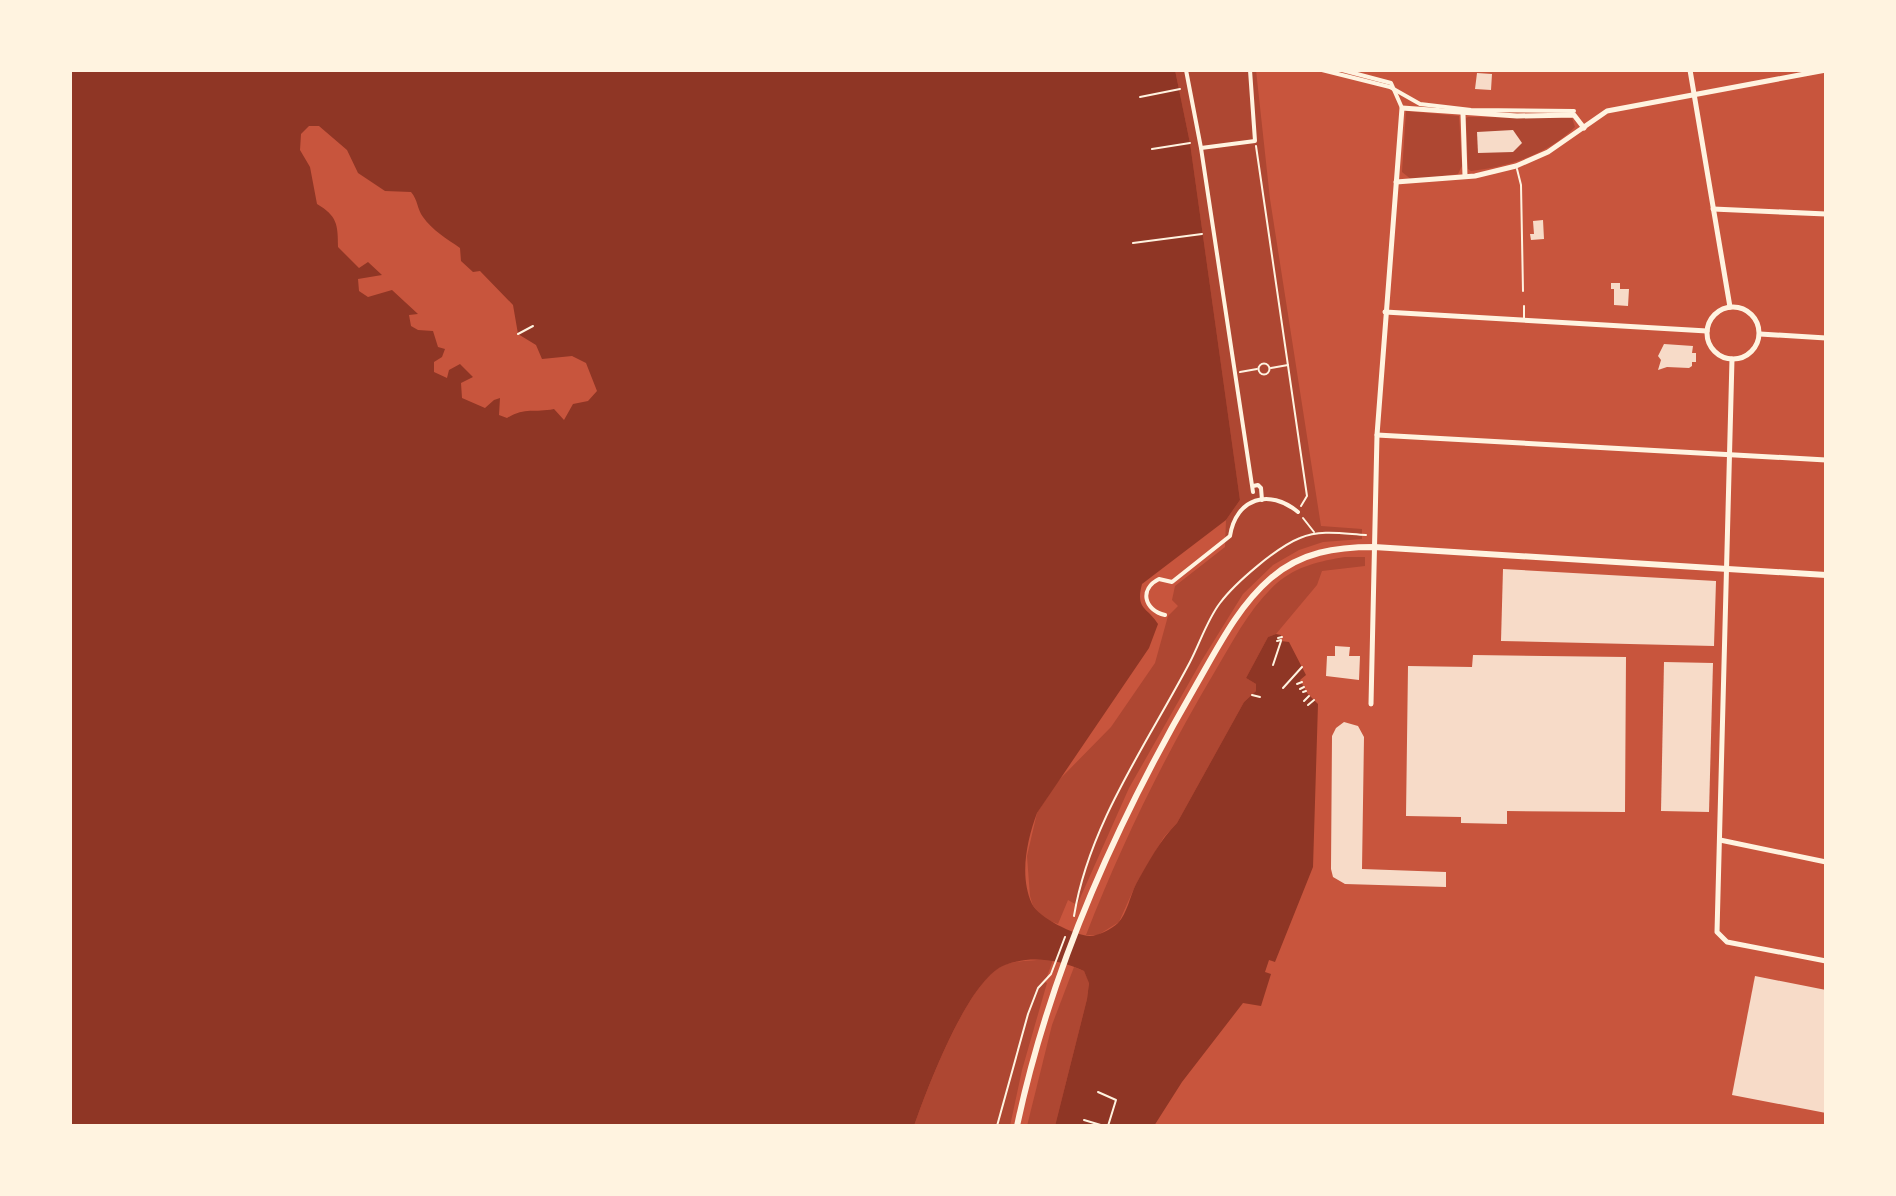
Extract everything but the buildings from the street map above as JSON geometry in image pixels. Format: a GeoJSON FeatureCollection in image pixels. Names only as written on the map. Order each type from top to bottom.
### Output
{"type":"FeatureCollection","features":[{"type":"Feature","properties":{"kind":"street"},"geometry":{"type":"LineString","coordinates":[[1186,70],[1201,148],[1253,494],[1262,500],[1275,499],[1287,503],[1298,512]]}},
{"type":"Feature","properties":{"kind":"street"},"geometry":{"type":"LineString","coordinates":[[1201,148],[1255,141],[1250,70]]}},
{"type":"Feature","properties":{"kind":"street"},"geometry":{"type":"LineString","coordinates":[[1325,70],[1390,87],[1420,104],[1502,111],[1574,111]]}},
{"type":"Feature","properties":{"kind":"street"},"geometry":{"type":"LineString","coordinates":[[1342,70],[1391,83],[1402,108],[1377,435],[1371,704]]}},
{"type":"Feature","properties":{"kind":"street"},"geometry":{"type":"LineString","coordinates":[[1690,70],[1730,307]]}},
{"type":"Feature","properties":{"kind":"street"},"geometry":{"type":"LineString","coordinates":[[1396,182],[1497,172],[1548,152],[1607,111],[1826,70]]}},
{"type":"Feature","properties":{"kind":"street"},"geometry":{"type":"LineString","coordinates":[[1402,108],[1463,114],[1574,115],[1584,128]]}},
{"type":"Feature","properties":{"kind":"street"},"geometry":{"type":"LineString","coordinates":[[1463,114],[1465,177]]}},
{"type":"Feature","properties":{"kind":"street"},"geometry":{"type":"LineString","coordinates":[[1713,209],[1826,214]]}},
{"type":"Feature","properties":{"kind":"street"},"geometry":{"type":"LineString","coordinates":[[1730,307],[1741,307],[1750,312],[1759,325],[1760,334],[1749,354],[1732,359],[1714,350],[1707,331],[1714,315],[1730,307]]}},
{"type":"Feature","properties":{"kind":"street"},"geometry":{"type":"LineString","coordinates":[[1385,312],[1707,331]]}},
{"type":"Feature","properties":{"kind":"street"},"geometry":{"type":"LineString","coordinates":[[1760,334],[1826,338]]}},
{"type":"Feature","properties":{"kind":"street"},"geometry":{"type":"LineString","coordinates":[[1732,359],[1717,921],[1720,937],[1727,942],[1826,961]]}},
{"type":"Feature","properties":{"kind":"street"},"geometry":{"type":"LineString","coordinates":[[1377,435],[1826,460]]}},
{"type":"Feature","properties":{"kind":"street"},"geometry":{"type":"LineString","coordinates":[[1165,615],[1147,604],[1146,592],[1150,584],[1159,579],[1172,582],[1230,536],[1237,514],[1258,485],[1262,500]]}},
{"type":"Feature","properties":{"kind":"street"},"geometry":{"type":"LineString","coordinates":[[1017,1126],[1025,1087],[1057,984],[1112,848],[1185,705],[1249,600],[1273,576],[1307,556],[1343,547],[1826,575]]}},
{"type":"Feature","properties":{"kind":"street"},"geometry":{"type":"LineString","coordinates":[[1720,840],[1826,862]]}},
{"type":"Feature","properties":{"kind":"lane"},"geometry":{"type":"LineString","coordinates":[[1516,166],[1521,185],[1523,291]]}},
{"type":"Feature","properties":{"kind":"lane"},"geometry":{"type":"LineString","coordinates":[[1524,306],[1524,321]]}},
{"type":"Feature","properties":{"kind":"path"},"geometry":{"type":"LineString","coordinates":[[1140,97],[1180,89]]}},
{"type":"Feature","properties":{"kind":"path"},"geometry":{"type":"LineString","coordinates":[[1255,141],[1307,496],[1298,512],[1315,533]]}},
{"type":"Feature","properties":{"kind":"path"},"geometry":{"type":"LineString","coordinates":[[1152,149],[1190,143]]}},
{"type":"Feature","properties":{"kind":"path"},"geometry":{"type":"LineString","coordinates":[[1133,243],[1202,234]]}},
{"type":"Feature","properties":{"kind":"path"},"geometry":{"type":"LineString","coordinates":[[518,334],[533,326]]}},
{"type":"Feature","properties":{"kind":"path"},"geometry":{"type":"LineString","coordinates":[[1258,369],[1262,363],[1270,368],[1289,365]]}},
{"type":"Feature","properties":{"kind":"path"},"geometry":{"type":"LineString","coordinates":[[1235,373],[1258,369],[1265,374],[1270,368]]}},
{"type":"Feature","properties":{"kind":"path"},"geometry":{"type":"LineString","coordinates":[[1074,917],[1087,865],[1117,795],[1218,606],[1250,573],[1297,539],[1315,533],[1366,535]]}},
{"type":"Feature","properties":{"kind":"path"},"geometry":{"type":"LineString","coordinates":[[1273,665],[1280,639]]}},
{"type":"Feature","properties":{"kind":"path"},"geometry":{"type":"LineString","coordinates":[[1283,688],[1302,667]]}},
{"type":"Feature","properties":{"kind":"path"},"geometry":{"type":"LineString","coordinates":[[1297,684],[1302,682]]}},
{"type":"Feature","properties":{"kind":"path"},"geometry":{"type":"LineString","coordinates":[[1252,695],[1260,697]]}},
{"type":"Feature","properties":{"kind":"path"},"geometry":{"type":"LineString","coordinates":[[1304,701],[1309,696]]}},
{"type":"Feature","properties":{"kind":"path"},"geometry":{"type":"LineString","coordinates":[[1308,705],[1314,700]]}},
{"type":"Feature","properties":{"kind":"path"},"geometry":{"type":"LineString","coordinates":[[997,1126],[1028,1014],[1038,988],[1051,974],[1068,931]]}},
{"type":"Feature","properties":{"kind":"path"},"geometry":{"type":"LineString","coordinates":[[1098,1092],[1116,1100],[1108,1126]]}},
{"type":"Feature","properties":{"kind":"path"},"geometry":{"type":"LineString","coordinates":[[1084,1120],[1104,1126]]}},
{"type":"Feature","properties":{"kind":"shaded area"},"geometry":{"type":"Polygon","coordinates":[[[70,70],[1175,70],[1190,143],[1240,500],[1226,520],[1142,584],[1141,604],[1158,624],[1149,648],[1037,813],[1025,870],[1032,904],[1049,920],[1083,935],[1097,935],[1118,923],[1150,860],[1177,823],[1244,702],[1256,691],[1256,684],[1246,678],[1268,637],[1281,635],[1281,641],[1289,642],[1306,675],[1300,680],[1318,704],[1313,867],[1275,962],[1269,960],[1265,972],[1271,974],[1261,1006],[1243,1003],[1182,1082],[1154,1126],[1055,1126],[1089,983],[1084,971],[1065,964],[1035,960],[1005,965],[991,974],[977,991],[950,1037],[914,1126],[70,1126],[70,70]],[[309,126],[301,134],[300,150],[310,167],[317,204],[335,221],[338,247],[359,268],[368,262],[382,275],[358,279],[359,291],[368,297],[392,290],[418,314],[409,315],[411,326],[433,331],[438,347],[445,349],[442,357],[434,362],[434,372],[447,378],[449,370],[460,364],[473,377],[461,383],[462,398],[485,408],[500,398],[499,415],[507,418],[525,411],[554,409],[564,420],[573,404],[588,401],[597,391],[586,363],[572,356],[542,359],[536,345],[518,334],[513,305],[480,271],[473,272],[461,261],[460,248],[427,222],[411,192],[385,191],[358,173],[347,150],[319,126],[309,126]]]}},
{"type":"Feature","properties":{"kind":"shaded area"},"geometry":{"type":"Polygon","coordinates":[[[1175,70],[1256,70],[1270,199],[1321,526],[1362,529],[1362,539],[1323,542],[1299,550],[1273,565],[1243,594],[1129,788],[1077,905],[1068,900],[1058,924],[1045,919],[1033,906],[1030,896],[1027,856],[1037,813],[1057,782],[1111,727],[1155,663],[1168,616],[1178,606],[1172,600],[1175,586],[1225,547],[1226,520],[1240,500],[1190,143],[1175,70]]]}},
{"type":"Feature","properties":{"kind":"shaded area"},"geometry":{"type":"Polygon","coordinates":[[[1406,111],[1459,116],[1462,166],[1458,174],[1412,180],[1402,172],[1406,111]]]}},
{"type":"Feature","properties":{"kind":"shaded area"},"geometry":{"type":"Polygon","coordinates":[[[1468,117],[1572,118],[1575,127],[1553,145],[1527,158],[1471,171],[1468,169],[1468,117]]]}},
{"type":"Feature","properties":{"kind":"shaded area"},"geometry":{"type":"Polygon","coordinates":[[[1345,557],[1365,557],[1365,566],[1322,571],[1317,585],[1276,634],[1268,637],[1246,678],[1256,684],[1256,691],[1244,702],[1177,823],[1164,837],[1136,884],[1119,922],[1098,935],[1086,935],[1161,769],[1250,614],[1267,592],[1293,572],[1345,557]]]}},
{"type":"Feature","properties":{"kind":"shaded area"},"geometry":{"type":"Polygon","coordinates":[[[1053,960],[1022,1070],[1010,1126],[914,1126],[950,1037],[977,991],[990,975],[1004,965],[1053,960]]]}},
{"type":"Feature","properties":{"kind":"shaded area"},"geometry":{"type":"Polygon","coordinates":[[[1074,967],[1084,971],[1089,982],[1087,999],[1055,1126],[1027,1126],[1052,1025],[1074,967]]]}}]}
